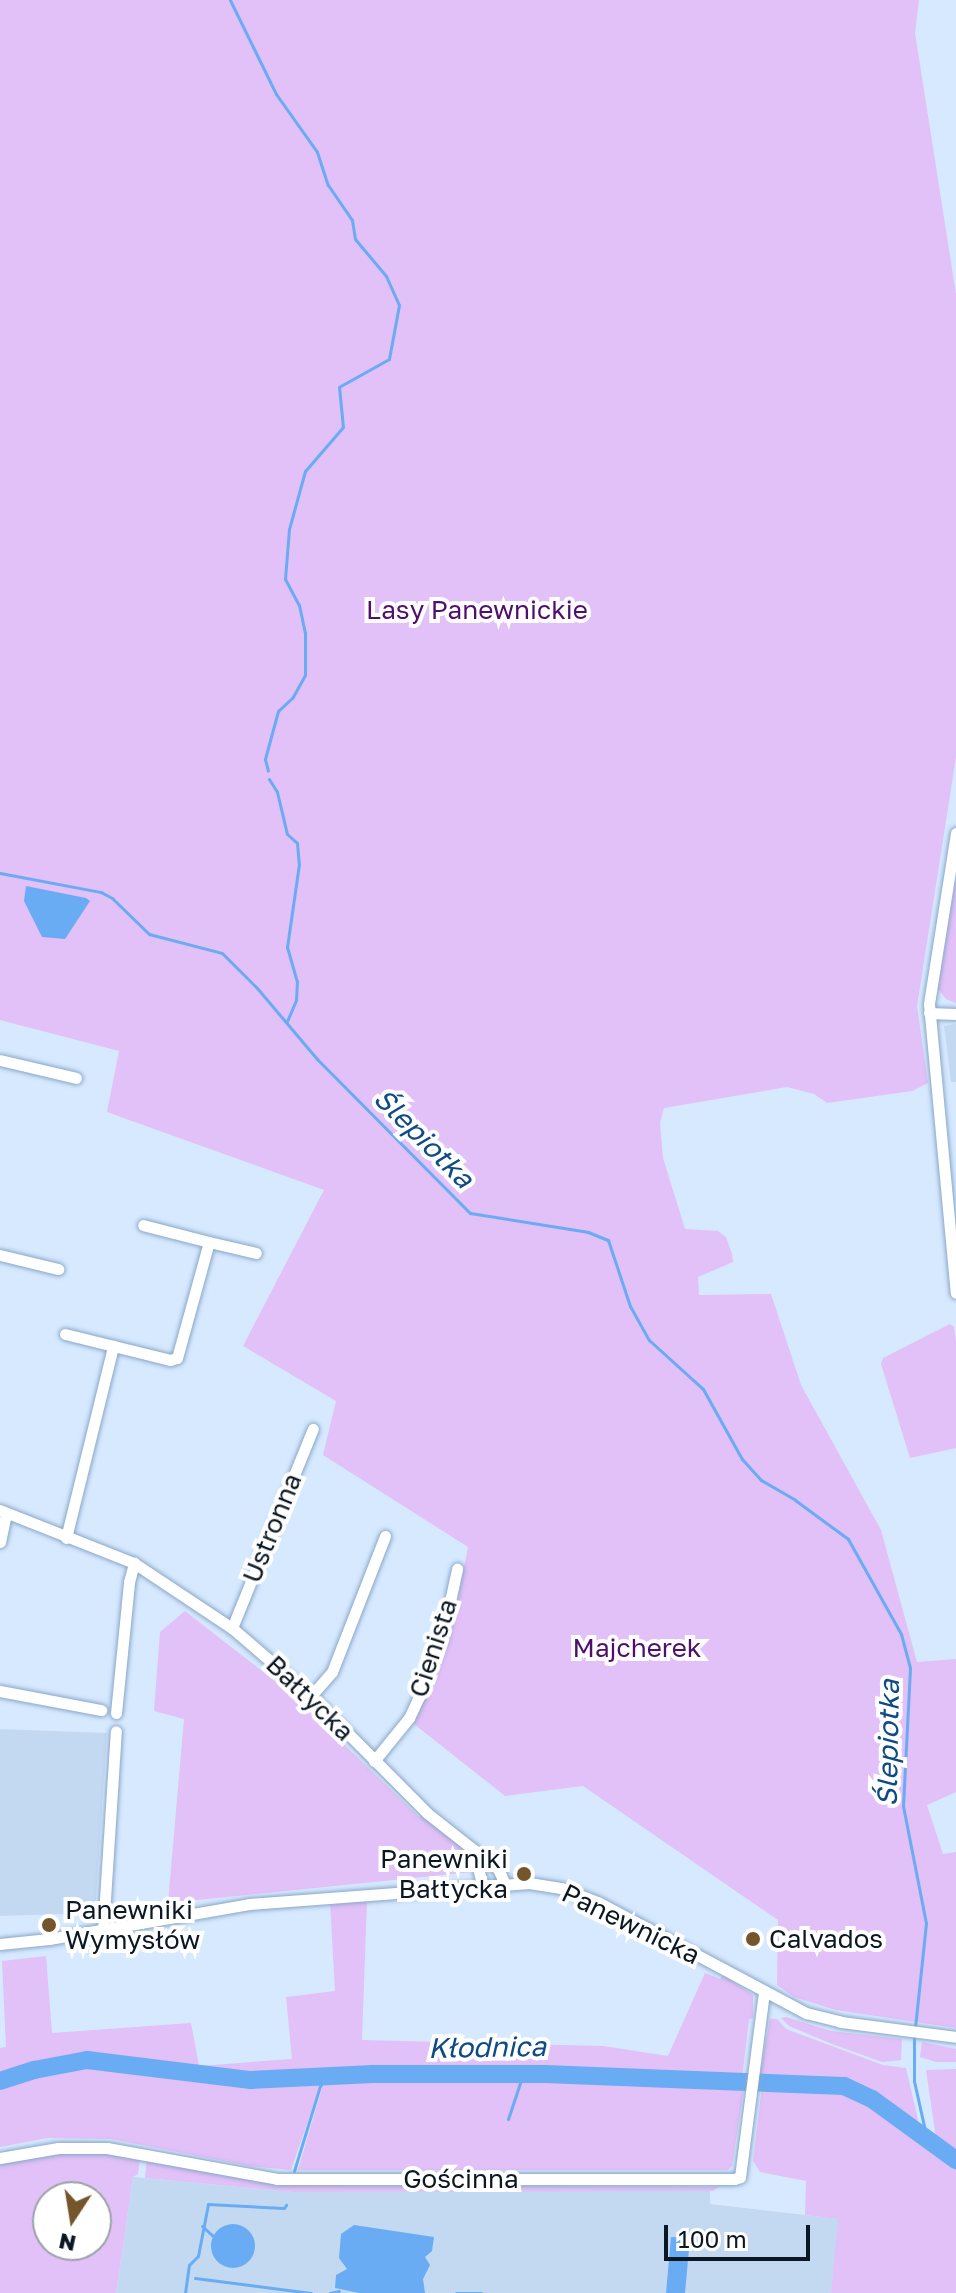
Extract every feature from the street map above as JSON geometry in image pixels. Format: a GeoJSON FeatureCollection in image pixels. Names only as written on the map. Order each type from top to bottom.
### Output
{"type":"FeatureCollection","features":[{"type":"Feature","properties":{"kind":"street"},"geometry":{"type":"LineString","coordinates":[[956,833],[932,966],[929,1013],[956,1293]]}},
{"type":"Feature","properties":{"kind":"street"},"geometry":{"type":"LineString","coordinates":[[929,1013],[956,1014]]}},
{"type":"Feature","properties":{"kind":"street"},"geometry":{"type":"LineString","coordinates":[[0,1060],[76,1078]]}},
{"type":"Feature","properties":{"kind":"street"},"geometry":{"type":"LineString","coordinates":[[143,1225],[256,1253]]}},
{"type":"Feature","properties":{"kind":"street"},"geometry":{"type":"LineString","coordinates":[[65,1334],[170,1360],[177,1358],[209,1242]]}},
{"type":"Feature","properties":{"kind":"street"},"geometry":{"type":"LineString","coordinates":[[0,1255],[58,1269]]}},
{"type":"Feature","properties":{"kind":"street"},"geometry":{"type":"LineString","coordinates":[[66,1538],[113,1346]]}},
{"type":"Feature","properties":{"kind":"street","name":"Ustronna"},"geometry":{"type":"LineString","coordinates":[[232,1628],[313,1429]]}},
{"type":"Feature","properties":{"kind":"street","name":"Bałtycka"},"geometry":{"type":"LineString","coordinates":[[0,1542],[3,1512],[134,1563],[232,1628],[311,1696],[427,1813],[501,1872],[505,1884]]}},
{"type":"Feature","properties":{"kind":"street"},"geometry":{"type":"LineString","coordinates":[[311,1696],[332,1672],[385,1536]]}},
{"type":"Feature","properties":{"kind":"street"},"geometry":{"type":"LineString","coordinates":[[116,1713],[129,1582],[134,1563]]}},
{"type":"Feature","properties":{"kind":"street","name":"Cienista"},"geometry":{"type":"LineString","coordinates":[[374,1761],[409,1718],[419,1697],[442,1638],[457,1569]]}},
{"type":"Feature","properties":{"kind":"street"},"geometry":{"type":"LineString","coordinates":[[0,1691],[101,1710]]}},
{"type":"Feature","properties":{"kind":"street"},"geometry":{"type":"LineString","coordinates":[[103,1930],[116,1731]]}},
{"type":"Feature","properties":{"kind":"street"},"geometry":{"type":"LineString","coordinates":[[473,1849],[482,1885]]}},
{"type":"Feature","properties":{"kind":"street","name":"Panewnicka"},"geometry":{"type":"LineString","coordinates":[[0,1944],[103,1930],[249,1904],[482,1885],[543,1885],[588,1898],[798,2010],[830,2020],[956,2037]]}},
{"type":"Feature","properties":{"kind":"street","name":"Gościnna"},"geometry":{"type":"LineString","coordinates":[[0,2158],[58,2148],[107,2148],[269,2179],[734,2179],[740,2177],[764,1992]]}},
{"type":"Feature","properties":{"kind":"shaded area"},"geometry":{"type":"Polygon","coordinates":[[[956,1024],[956,1082],[951,1082],[944,1026],[956,1024]]]}},
{"type":"Feature","properties":{"kind":"shaded area"},"geometry":{"type":"Polygon","coordinates":[[[0,1729],[107,1733],[95,1913],[0,1916],[0,1729]]]}},
{"type":"Feature","properties":{"kind":"shaded area"},"geometry":{"type":"Polygon","coordinates":[[[133,2177],[294,2192],[710,2189],[710,2204],[839,2219],[831,2293],[116,2293],[133,2177]]]}},
{"type":"Feature","properties":{"kind":"green space","name":"Lasy Panewnickie"},"geometry":{"type":"Polygon","coordinates":[[[0,0],[919,0],[915,33],[956,294],[956,757],[917,1006],[928,1083],[912,1091],[827,1103],[814,1094],[787,1087],[664,1108],[660,1123],[663,1158],[685,1229],[718,1231],[726,1237],[732,1254],[733,1262],[698,1277],[699,1295],[771,1294],[801,1385],[881,1530],[917,1662],[956,1659],[956,1792],[927,1805],[943,1854],[956,1852],[956,2028],[836,2010],[794,1997],[777,1985],[778,1920],[583,1786],[505,1796],[414,1724],[450,1639],[468,1547],[323,1455],[336,1401],[243,1346],[324,1190],[107,1112],[119,1051],[0,1020],[0,0]]]}},
{"type":"Feature","properties":{"kind":"green space"},"geometry":{"type":"Polygon","coordinates":[[[956,878],[956,1003],[946,999],[938,989],[956,878]]]}},
{"type":"Feature","properties":{"kind":"green space"},"geometry":{"type":"Polygon","coordinates":[[[950,1324],[954,1327],[956,1342],[956,1448],[910,1458],[881,1364],[883,1358],[950,1324]]]}},
{"type":"Feature","properties":{"kind":"green space"},"geometry":{"type":"Polygon","coordinates":[[[185,1611],[294,1696],[419,1817],[423,1815],[466,1850],[472,1872],[168,1903],[184,1719],[154,1711],[160,1632],[185,1611]]]}},
{"type":"Feature","properties":{"kind":"green space"},"geometry":{"type":"Polygon","coordinates":[[[367,1901],[362,2040],[603,2046],[668,2056],[705,1973],[720,1979],[723,1975],[753,1995],[753,2018],[749,2019],[742,2078],[538,2069],[252,2075],[192,2070],[87,2054],[24,2067],[0,2077],[0,2048],[6,2047],[2,1961],[46,1956],[52,2033],[191,2023],[199,2066],[292,2059],[286,1997],[335,1991],[330,1902],[367,1901]]]}},
{"type":"Feature","properties":{"kind":"green space"},"geometry":{"type":"Polygon","coordinates":[[[781,2018],[831,2031],[902,2039],[901,2060],[882,2062],[832,2044],[789,2026],[781,2018]]]}},
{"type":"Feature","properties":{"kind":"green space"},"geometry":{"type":"Polygon","coordinates":[[[770,2019],[777,2019],[786,2029],[883,2065],[906,2068],[920,2128],[873,2095],[837,2082],[759,2080],[770,2019]]]}},
{"type":"Feature","properties":{"kind":"green space"},"geometry":{"type":"Polygon","coordinates":[[[922,2042],[956,2049],[956,2062],[936,2062],[920,2057],[922,2042]]]}},
{"type":"Feature","properties":{"kind":"green space"},"geometry":{"type":"Polygon","coordinates":[[[85,2064],[249,2083],[322,2080],[291,2170],[249,2166],[111,2139],[47,2138],[0,2147],[0,2084],[35,2073],[85,2064]]]}},
{"type":"Feature","properties":{"kind":"green space"},"geometry":{"type":"Polygon","coordinates":[[[956,2069],[956,2152],[936,2138],[926,2070],[956,2069]]]}},
{"type":"Feature","properties":{"kind":"green space"},"geometry":{"type":"Polygon","coordinates":[[[546,2077],[744,2088],[732,2166],[728,2170],[298,2170],[322,2088],[331,2078],[546,2077]]]}},
{"type":"Feature","properties":{"kind":"green space"},"geometry":{"type":"Polygon","coordinates":[[[762,2086],[843,2090],[871,2102],[956,2164],[956,2293],[831,2293],[838,2219],[805,2215],[806,2181],[760,2172],[753,2161],[762,2086]]]}},
{"type":"Feature","properties":{"kind":"green space"},"geometry":{"type":"Polygon","coordinates":[[[95,2152],[140,2157],[138,2174],[133,2177],[116,2293],[0,2293],[0,2163],[57,2153],[95,2152]]]}},
{"type":"Feature","properties":{"kind":"green space"},"geometry":{"type":"Polygon","coordinates":[[[147,2159],[277,2185],[719,2187],[713,2191],[294,2192],[145,2178],[147,2159]]]}},
{"type":"Feature","properties":{"kind":"water"},"geometry":{"type":"Polygon","coordinates":[[[26,886],[90,901],[65,939],[42,937],[24,901],[26,886]]]}},
{"type":"Feature","properties":{"kind":"water"},"geometry":{"type":"Polygon","coordinates":[[[233,2224],[248,2231],[255,2246],[248,2261],[233,2268],[218,2261],[211,2246],[218,2231],[233,2224]]]}},
{"type":"Feature","properties":{"kind":"water"},"geometry":{"type":"Polygon","coordinates":[[[354,2225],[434,2237],[432,2251],[425,2257],[430,2265],[423,2279],[425,2293],[359,2293],[335,2288],[336,2275],[347,2269],[339,2258],[341,2234],[354,2225]]]}},
{"type":"Feature","properties":{"kind":"water"},"geometry":{"type":"Polygon","coordinates":[[[671,2237],[690,2238],[685,2293],[666,2293],[671,2237]]]}},
{"type":"Feature","properties":{"kind":"waterway"},"geometry":{"type":"LineString","coordinates":[[230,0],[276,94],[317,152],[328,185],[352,220],[355,239],[386,276],[399,305],[389,359],[339,387],[343,427],[305,471],[289,529],[285,579],[299,605],[305,633],[305,675],[292,698],[278,711],[265,759],[268,771]]}},
{"type":"Feature","properties":{"kind":"waterway"},"geometry":{"type":"LineString","coordinates":[[269,779],[277,792],[287,834],[297,843],[299,864],[287,947],[297,981],[296,1000],[287,1021]]}},
{"type":"Feature","properties":{"kind":"waterway","name":"Ślepiotka"},"geometry":{"type":"LineString","coordinates":[[0,873],[101,892],[112,898],[149,934],[222,953],[257,988],[317,1059],[470,1213],[588,1232],[608,1240],[630,1306],[649,1340],[703,1389],[742,1459],[761,1480],[795,1500],[848,1539],[901,1634],[910,1668],[903,1806],[926,1923],[915,2028]]}},
{"type":"Feature","properties":{"kind":"waterway","name":"Ślepiotka"},"geometry":{"type":"LineString","coordinates":[[914,2035],[914,2081],[926,2135]]}},
{"type":"Feature","properties":{"kind":"waterway","name":"Kłodnica"},"geometry":{"type":"LineString","coordinates":[[0,2081],[34,2070],[87,2060],[251,2080],[373,2074],[545,2074],[844,2086],[872,2099],[956,2160]]}},
{"type":"Feature","properties":{"kind":"waterway"},"geometry":{"type":"LineString","coordinates":[[508,2119],[523,2074]]}},
{"type":"Feature","properties":{"kind":"waterway"},"geometry":{"type":"LineString","coordinates":[[294,2171],[320,2086],[328,2076]]}},
{"type":"Feature","properties":{"kind":"waterway"},"geometry":{"type":"LineString","coordinates":[[185,2293],[189,2265],[198,2256],[208,2204],[284,2208],[286,2205]]}},
{"type":"Feature","properties":{"kind":"waterway"},"geometry":{"type":"LineString","coordinates":[[202,2226],[213,2236]]}},
{"type":"Feature","properties":{"kind":"waterway"},"geometry":{"type":"LineString","coordinates":[[195,2278],[311,2293]]}},
{"type":"Feature","properties":{"kind":"waterway"},"geometry":{"type":"LineString","coordinates":[[330,2293],[339,2291]]}},
{"type":"Feature","properties":{"kind":"waterway"},"geometry":{"type":"LineString","coordinates":[[456,2293],[481,2293]]}},
{"type":"Feature","properties":{"kind":"place","name":"Panewniki Bałtycka"},"geometry":{"type":"Point","coordinates":[524,1874]}},
{"type":"Feature","properties":{"kind":"place","name":"Panewniki Wymysłów"},"geometry":{"type":"Point","coordinates":[49,1925]}},
{"type":"Feature","properties":{"kind":"place","name":"Calvados"},"geometry":{"type":"Point","coordinates":[753,1939]}},
{"type":"Feature","properties":{"kind":"park label","name":"Majcherek"},"geometry":{"type":"Point","coordinates":[637,1648]}}]}
